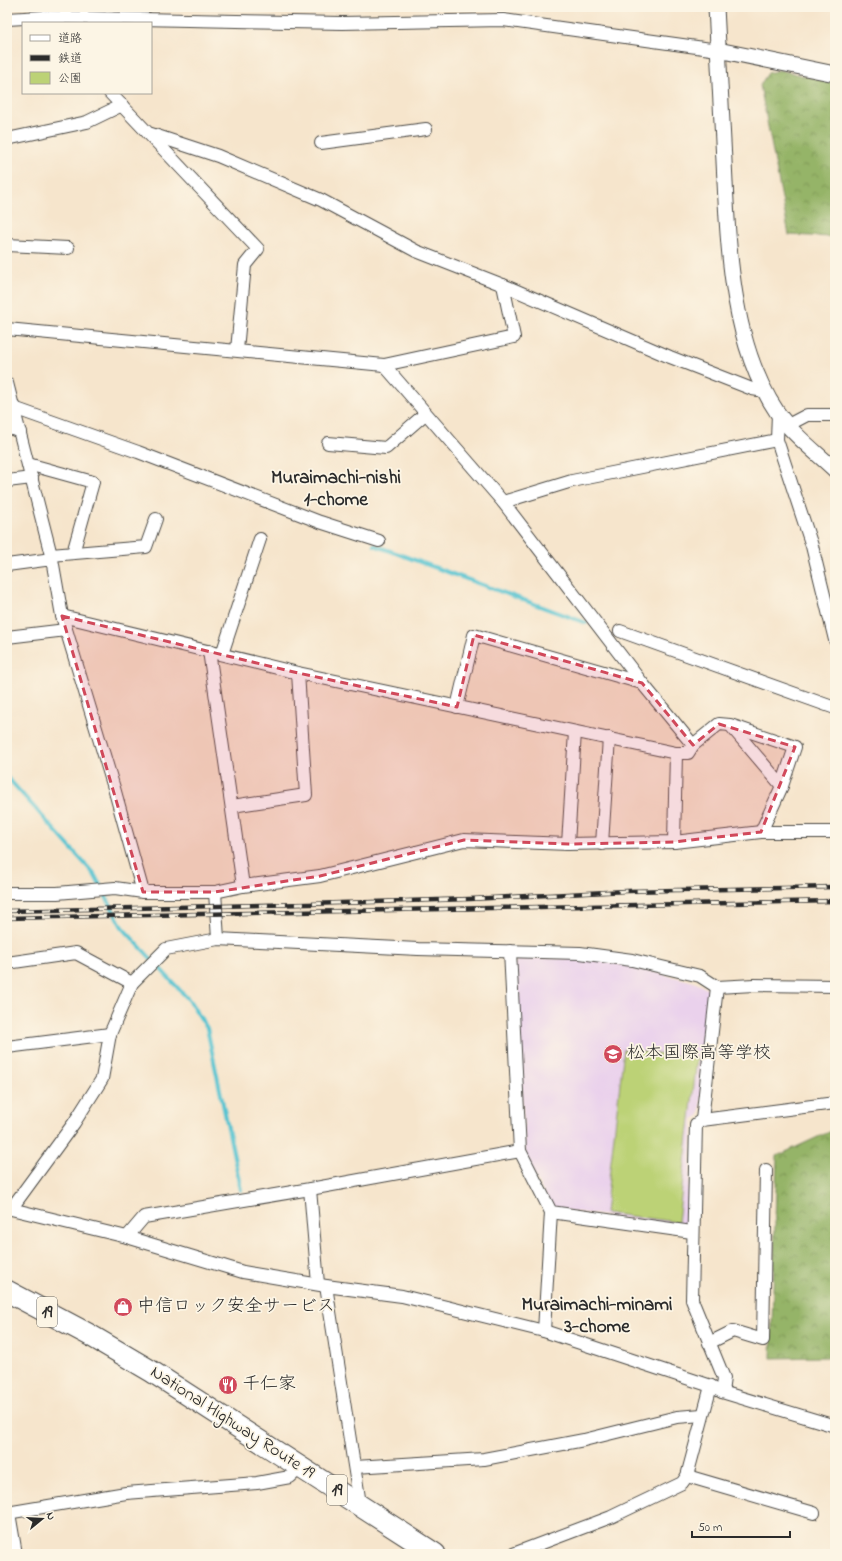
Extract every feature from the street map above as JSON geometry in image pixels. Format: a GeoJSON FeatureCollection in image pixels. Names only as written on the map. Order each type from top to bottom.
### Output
{"type":"FeatureCollection","features":[{"type":"Feature","properties":{"kind":"highway","name":"National Highway Route 19"},"geometry":{"type":"LineString","coordinates":[[7,1291],[88,1334],[151,1371],[301,1468],[360,1504],[435,1554]]}},
{"type":"Feature","properties":{"kind":"highway","name":"National Highway Route 19"},"geometry":{"type":"LineString","coordinates":[[7,1305],[52,1324],[88,1334]]}},
{"type":"Feature","properties":{"kind":"street"},"geometry":{"type":"LineString","coordinates":[[716,7],[730,265],[737,308],[744,334],[765,391],[778,413],[835,470]]}},
{"type":"Feature","properties":{"kind":"street"},"geometry":{"type":"LineString","coordinates":[[7,20],[342,23],[503,20],[718,50],[835,74]]}},
{"type":"Feature","properties":{"kind":"street"},"geometry":{"type":"LineString","coordinates":[[111,94],[258,249],[245,265],[237,350]]}},
{"type":"Feature","properties":{"kind":"street"},"geometry":{"type":"LineString","coordinates":[[7,139],[87,122],[122,105]]}},
{"type":"Feature","properties":{"kind":"street"},"geometry":{"type":"LineString","coordinates":[[321,143],[426,129]]}},
{"type":"Feature","properties":{"kind":"street"},"geometry":{"type":"LineString","coordinates":[[148,133],[218,156],[321,200],[416,251],[503,285],[670,357],[752,389],[765,391]]}},
{"type":"Feature","properties":{"kind":"street"},"geometry":{"type":"LineString","coordinates":[[7,245],[68,248]]}},
{"type":"Feature","properties":{"kind":"street"},"geometry":{"type":"LineString","coordinates":[[7,329],[384,365],[514,337],[503,285]]}},
{"type":"Feature","properties":{"kind":"street"},"geometry":{"type":"LineString","coordinates":[[384,365],[503,502],[642,683],[693,745]]}},
{"type":"Feature","properties":{"kind":"street"},"geometry":{"type":"LineString","coordinates":[[7,383],[52,557],[62,616],[114,788],[143,892]]}},
{"type":"Feature","properties":{"kind":"street"},"geometry":{"type":"LineString","coordinates":[[14,408],[138,452],[320,522],[379,541]]}},
{"type":"Feature","properties":{"kind":"street"},"geometry":{"type":"LineString","coordinates":[[778,413],[777,440],[812,546],[835,640]]}},
{"type":"Feature","properties":{"kind":"street"},"geometry":{"type":"LineString","coordinates":[[328,443],[386,448],[425,414]]}},
{"type":"Feature","properties":{"kind":"street"},"geometry":{"type":"LineString","coordinates":[[788,424],[807,415],[835,415]]}},
{"type":"Feature","properties":{"kind":"street"},"geometry":{"type":"LineString","coordinates":[[7,427],[20,432]]}},
{"type":"Feature","properties":{"kind":"street"},"geometry":{"type":"LineString","coordinates":[[503,502],[572,481],[777,440]]}},
{"type":"Feature","properties":{"kind":"street"},"geometry":{"type":"LineString","coordinates":[[28,464],[93,482],[73,553]]}},
{"type":"Feature","properties":{"kind":"street"},"geometry":{"type":"LineString","coordinates":[[7,481],[32,478]]}},
{"type":"Feature","properties":{"kind":"street"},"geometry":{"type":"LineString","coordinates":[[7,565],[73,553],[146,547],[156,519]]}},
{"type":"Feature","properties":{"kind":"street"},"geometry":{"type":"LineString","coordinates":[[222,654],[260,539]]}},
{"type":"Feature","properties":{"kind":"street"},"geometry":{"type":"LineString","coordinates":[[62,616],[298,673],[676,753],[688,753],[693,745],[719,724],[730,725],[795,747],[782,786],[761,832]]}},
{"type":"Feature","properties":{"kind":"street"},"geometry":{"type":"LineString","coordinates":[[7,637],[66,630]]}},
{"type":"Feature","properties":{"kind":"street"},"geometry":{"type":"LineString","coordinates":[[620,631],[835,708]]}},
{"type":"Feature","properties":{"kind":"street"},"geometry":{"type":"LineString","coordinates":[[457,707],[474,635],[642,683]]}},
{"type":"Feature","properties":{"kind":"street"},"geometry":{"type":"LineString","coordinates":[[210,651],[243,886]]}},
{"type":"Feature","properties":{"kind":"street"},"geometry":{"type":"LineString","coordinates":[[232,806],[306,795],[298,673]]}},
{"type":"Feature","properties":{"kind":"street"},"geometry":{"type":"LineString","coordinates":[[730,725],[782,786]]}},
{"type":"Feature","properties":{"kind":"street"},"geometry":{"type":"LineString","coordinates":[[568,844],[575,732]]}},
{"type":"Feature","properties":{"kind":"street"},"geometry":{"type":"LineString","coordinates":[[602,844],[609,738]]}},
{"type":"Feature","properties":{"kind":"street"},"geometry":{"type":"LineString","coordinates":[[674,842],[676,753]]}},
{"type":"Feature","properties":{"kind":"street"},"geometry":{"type":"LineString","coordinates":[[7,893],[57,893],[115,888],[143,892],[214,892],[243,886],[320,876],[464,840],[602,844],[674,842],[761,832],[835,832]]}},
{"type":"Feature","properties":{"kind":"street"},"geometry":{"type":"LineString","coordinates":[[214,892],[218,939]]}},
{"type":"Feature","properties":{"kind":"street"},"geometry":{"type":"LineString","coordinates":[[835,986],[754,984],[717,987],[700,976],[632,960],[580,953],[218,939],[166,949],[132,983],[110,1034],[102,1079],[74,1123],[9,1209],[127,1237],[243,1272],[402,1296],[544,1331],[711,1386],[722,1392],[835,1426]]}},
{"type":"Feature","properties":{"kind":"street"},"geometry":{"type":"LineString","coordinates":[[510,951],[520,1151],[551,1212],[544,1331]]}},
{"type":"Feature","properties":{"kind":"street"},"geometry":{"type":"LineString","coordinates":[[7,963],[76,953],[132,983]]}},
{"type":"Feature","properties":{"kind":"street"},"geometry":{"type":"LineString","coordinates":[[702,1120],[717,987]]}},
{"type":"Feature","properties":{"kind":"street"},"geometry":{"type":"LineString","coordinates":[[7,1043],[110,1034]]}},
{"type":"Feature","properties":{"kind":"street"},"geometry":{"type":"LineString","coordinates":[[722,1392],[724,1378],[692,1300],[692,1232],[696,1124],[702,1120],[835,1103]]}},
{"type":"Feature","properties":{"kind":"street"},"geometry":{"type":"LineString","coordinates":[[127,1237],[144,1217],[520,1151]]}},
{"type":"Feature","properties":{"kind":"street"},"geometry":{"type":"LineString","coordinates":[[709,1343],[733,1331],[763,1340],[766,1170]]}},
{"type":"Feature","properties":{"kind":"street"},"geometry":{"type":"LineString","coordinates":[[310,1189],[322,1285],[355,1467],[360,1504]]}},
{"type":"Feature","properties":{"kind":"street"},"geometry":{"type":"LineString","coordinates":[[551,1212],[692,1232]]}},
{"type":"Feature","properties":{"kind":"street"},"geometry":{"type":"LineString","coordinates":[[513,1554],[611,1517],[682,1483],[687,1476],[702,1415],[711,1386]]}},
{"type":"Feature","properties":{"kind":"street"},"geometry":{"type":"LineString","coordinates":[[355,1467],[484,1459],[584,1440],[677,1417],[702,1415]]}},
{"type":"Feature","properties":{"kind":"street"},"geometry":{"type":"LineString","coordinates":[[16,1554],[8,1513],[126,1493],[258,1483],[290,1477],[301,1468]]}},
{"type":"Feature","properties":{"kind":"street"},"geometry":{"type":"LineString","coordinates":[[687,1476],[814,1513]]}},
{"type":"Feature","properties":{"kind":"highlighted area"},"geometry":{"type":"Polygon","coordinates":[[[62,616],[298,673],[457,707],[474,635],[642,683],[693,745],[719,724],[795,747],[761,832],[674,842],[568,844],[464,840],[320,876],[215,892],[143,892],[62,616]]]}},
{"type":"Feature","properties":{"kind":"shaded area","name":"松本国際高等学校"},"geometry":{"type":"Polygon","coordinates":[[[521,958],[587,959],[630,966],[694,982],[713,992],[699,1116],[693,1119],[687,1228],[552,1208],[526,1161],[514,964],[521,958]]]}},
{"type":"Feature","properties":{"kind":"green space"},"geometry":{"type":"Polygon","coordinates":[[[779,70],[835,83],[835,249],[832,237],[789,235],[760,85],[768,73],[779,70]]]}},
{"type":"Feature","properties":{"kind":"green space"},"geometry":{"type":"Polygon","coordinates":[[[624,1049],[697,1058],[678,1222],[605,1213],[624,1049]]]}},
{"type":"Feature","properties":{"kind":"green space"},"geometry":{"type":"Polygon","coordinates":[[[835,1129],[835,1361],[828,1357],[771,1358],[777,1156],[835,1129]]]}},
{"type":"Feature","properties":{"kind":"waterway"},"geometry":{"type":"LineString","coordinates":[[374,545],[586,623]]}},
{"type":"Feature","properties":{"kind":"waterway"},"geometry":{"type":"LineString","coordinates":[[7,777],[94,874],[122,927],[189,1000],[207,1028],[241,1190]]}},
{"type":"Feature","properties":{"kind":"railway"},"geometry":{"type":"LineString","coordinates":[[7,911],[470,899],[627,891],[835,887]]}},
{"type":"Feature","properties":{"kind":"railway"},"geometry":{"type":"LineString","coordinates":[[7,918],[835,901]]}},
{"type":"Feature","properties":{"kind":"place","name":"松本国際高等学校"},"geometry":{"type":"Point","coordinates":[613,1054]}},
{"type":"Feature","properties":{"kind":"place","name":"中信ロック安全サービス"},"geometry":{"type":"Point","coordinates":[123,1307]}},
{"type":"Feature","properties":{"kind":"place","name":"千仁家"},"geometry":{"type":"Point","coordinates":[228,1385]}},
{"type":"Feature","properties":{"kind":"district","name":"Muraimachi-nishi 1-chome"},"geometry":{"type":"Point","coordinates":[336,489]}},
{"type":"Feature","properties":{"kind":"district","name":"Muraimachi-minami 3-chome"},"geometry":{"type":"Point","coordinates":[597,1316]}}]}
